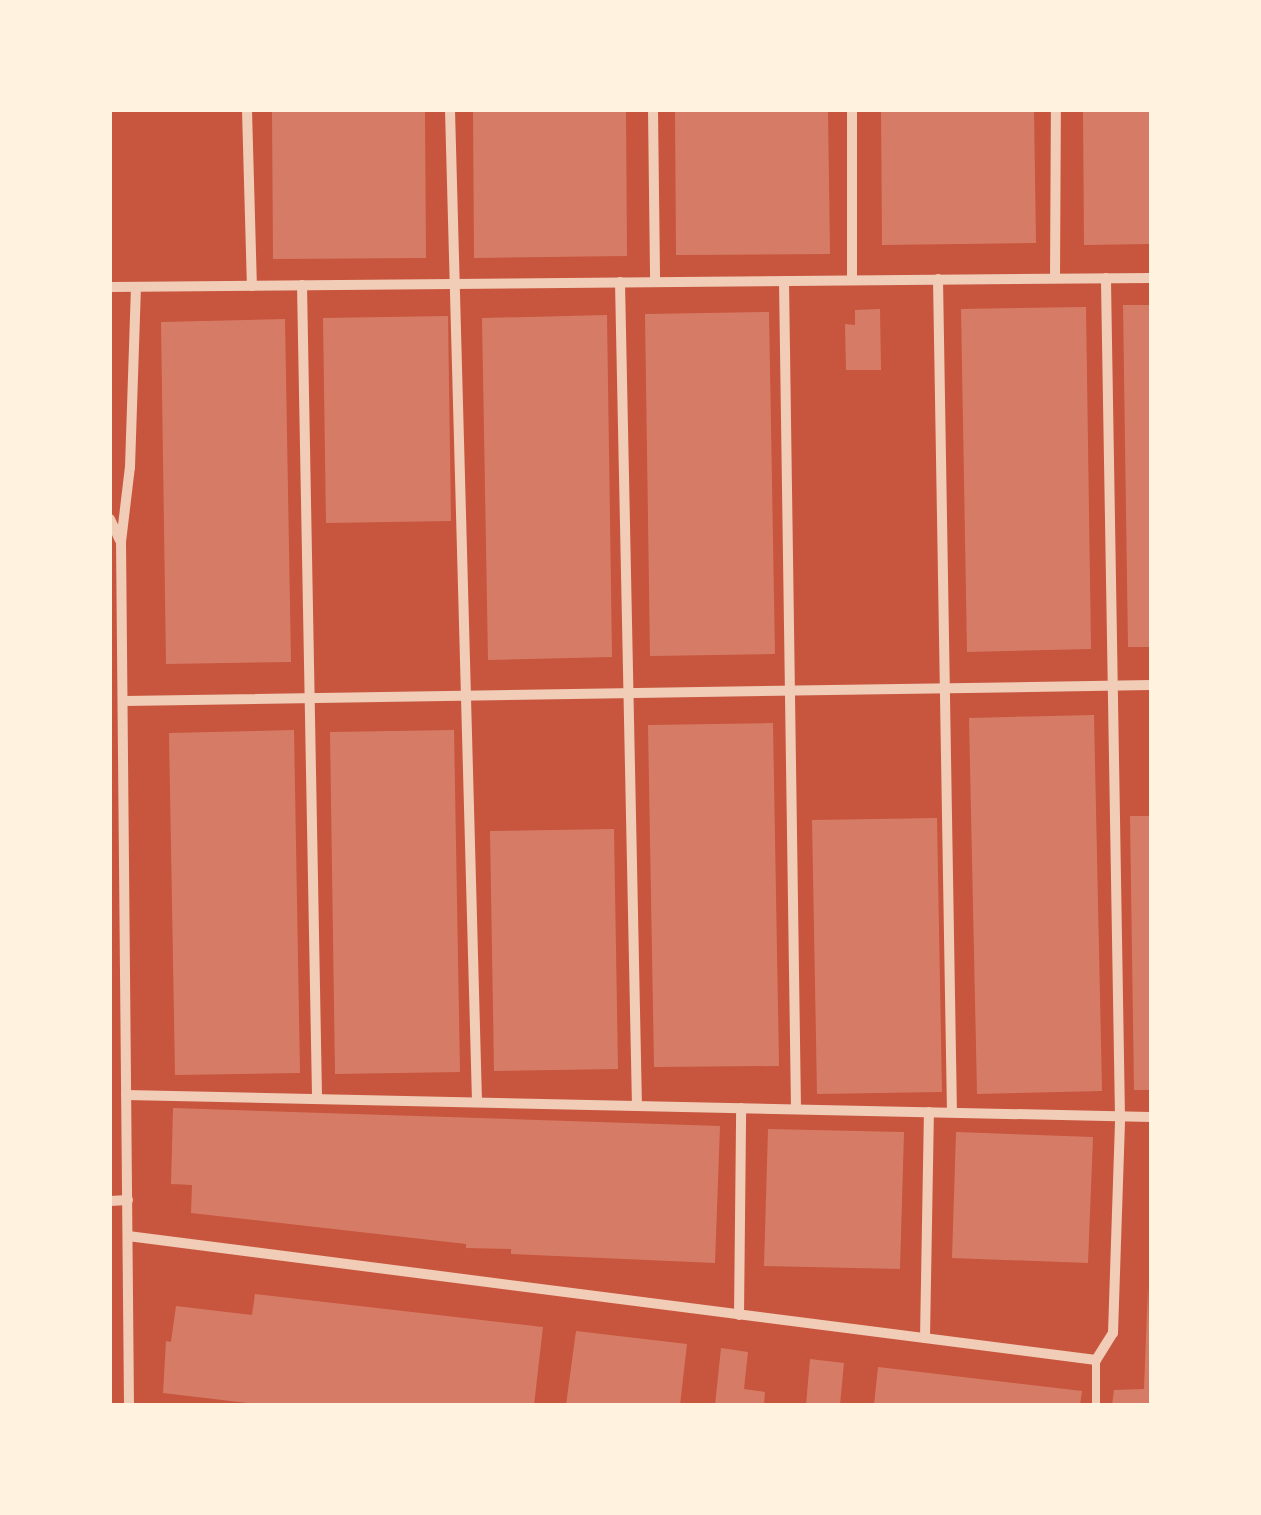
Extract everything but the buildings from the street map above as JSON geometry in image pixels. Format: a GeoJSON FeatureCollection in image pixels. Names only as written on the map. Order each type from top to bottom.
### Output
{"type":"FeatureCollection","features":[{"type":"Feature","properties":{"kind":"street"},"geometry":{"type":"LineString","coordinates":[[247,110],[252,286]]}},
{"type":"Feature","properties":{"kind":"street"},"geometry":{"type":"LineString","coordinates":[[450,110],[476,1102]]}},
{"type":"Feature","properties":{"kind":"street"},"geometry":{"type":"LineString","coordinates":[[653,110],[655,282]]}},
{"type":"Feature","properties":{"kind":"street"},"geometry":{"type":"LineString","coordinates":[[852,110],[852,280]]}},
{"type":"Feature","properties":{"kind":"street"},"geometry":{"type":"LineString","coordinates":[[1055,278],[1056,110]]}},
{"type":"Feature","properties":{"kind":"street"},"geometry":{"type":"LineString","coordinates":[[128,1236],[1096,1360],[1113,1332],[1120,1117],[1106,278]]}},
{"type":"Feature","properties":{"kind":"street"},"geometry":{"type":"LineString","coordinates":[[110,287],[1151,278]]}},
{"type":"Feature","properties":{"kind":"street"},"geometry":{"type":"LineString","coordinates":[[938,279],[952,1112]]}},
{"type":"Feature","properties":{"kind":"street"},"geometry":{"type":"LineString","coordinates":[[784,280],[796,1109]]}},
{"type":"Feature","properties":{"kind":"street"},"geometry":{"type":"LineString","coordinates":[[620,282],[637,1106]]}},
{"type":"Feature","properties":{"kind":"street"},"geometry":{"type":"LineString","coordinates":[[302,285],[317,1098]]}},
{"type":"Feature","properties":{"kind":"street"},"geometry":{"type":"LineString","coordinates":[[129,1405],[122,542],[130,467],[136,287]]}},
{"type":"Feature","properties":{"kind":"street"},"geometry":{"type":"LineString","coordinates":[[110,519],[122,542]]}},
{"type":"Feature","properties":{"kind":"street"},"geometry":{"type":"LineString","coordinates":[[125,702],[1151,684]]}},
{"type":"Feature","properties":{"kind":"street"},"geometry":{"type":"LineString","coordinates":[[126,1095],[1151,1117]]}},
{"type":"Feature","properties":{"kind":"street"},"geometry":{"type":"LineString","coordinates":[[739,1314],[741,1108]]}},
{"type":"Feature","properties":{"kind":"street"},"geometry":{"type":"LineString","coordinates":[[925,1338],[929,1112]]}},
{"type":"Feature","properties":{"kind":"street"},"geometry":{"type":"LineString","coordinates":[[110,1201],[128,1200]]}},
{"type":"Feature","properties":{"kind":"lane"},"geometry":{"type":"LineString","coordinates":[[1096,1360],[1096,1405]]}}]}
